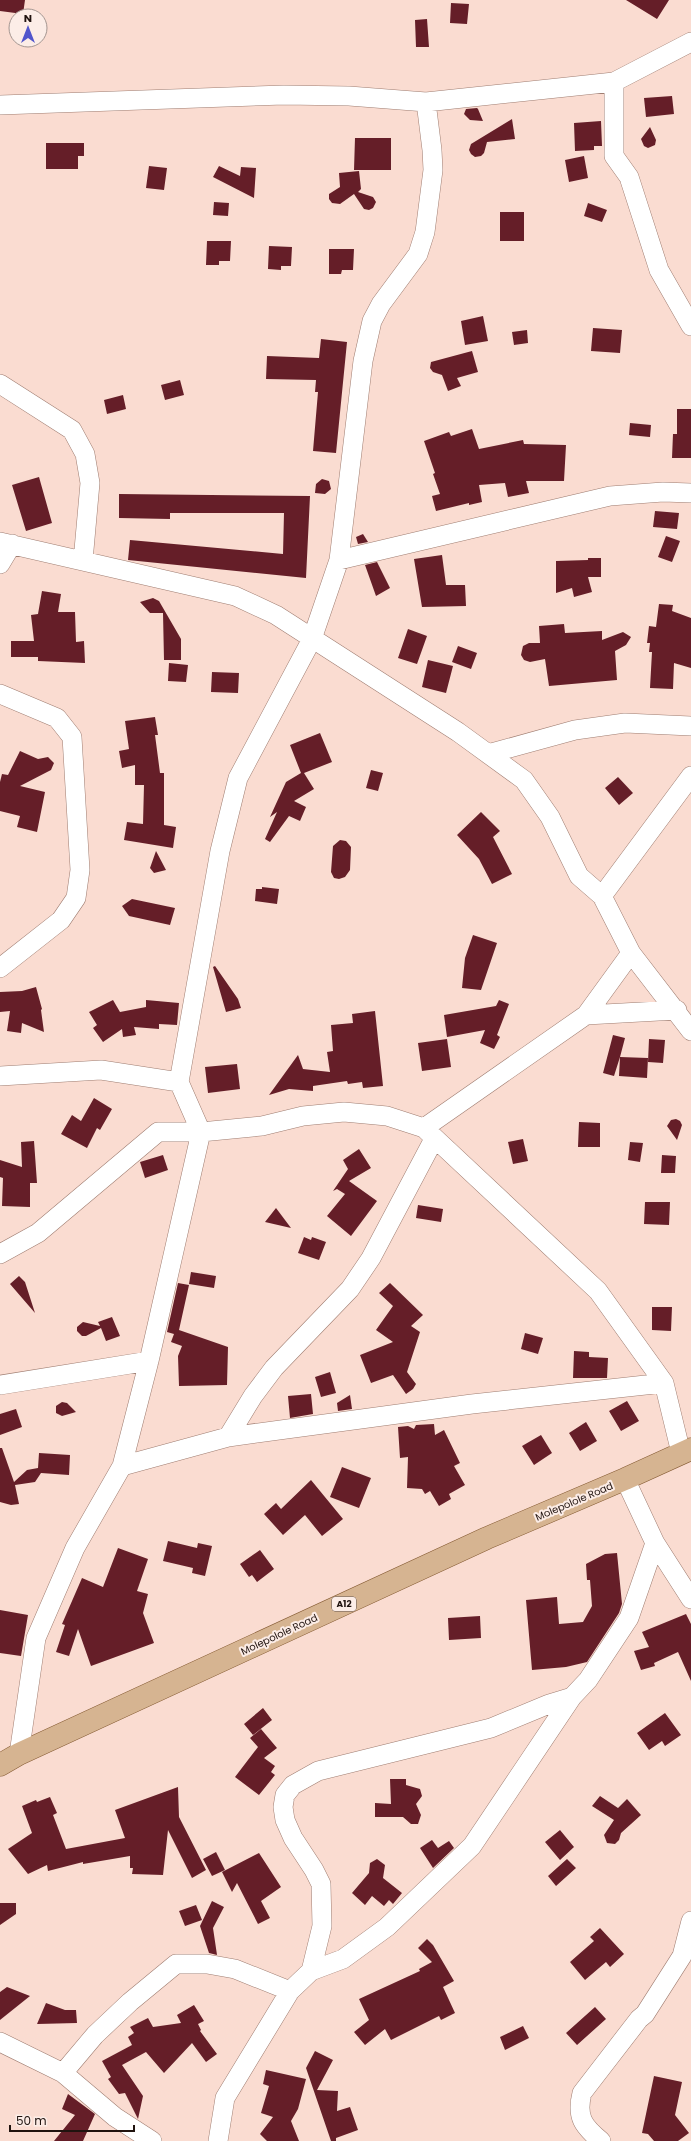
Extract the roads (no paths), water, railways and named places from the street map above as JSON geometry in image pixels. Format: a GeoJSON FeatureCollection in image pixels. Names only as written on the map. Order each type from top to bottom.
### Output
{"type":"FeatureCollection","features":[{"type":"Feature","properties":{"kind":"main road","name":"Molepolole Road"},"geometry":{"type":"LineString","coordinates":[[0,1765],[19,1754],[487,1538],[625,1479],[686,1451]]}},
{"type":"Feature","properties":{"kind":"street"},"geometry":{"type":"LineString","coordinates":[[0,105],[284,96],[349,96],[426,102],[614,82],[691,42]]}},
{"type":"Feature","properties":{"kind":"street"},"geometry":{"type":"LineString","coordinates":[[614,82],[614,156],[629,176],[659,270],[691,326]]}},
{"type":"Feature","properties":{"kind":"street"},"geometry":{"type":"LineString","coordinates":[[19,1754],[36,1638],[75,1548],[122,1466],[149,1361],[201,1132],[179,1082],[220,851],[238,778],[312,639],[339,560],[363,361],[372,321],[381,304],[418,254],[425,232],[433,170],[426,102]]}},
{"type":"Feature","properties":{"kind":"street"},"geometry":{"type":"LineString","coordinates":[[0,384],[72,430],[85,454],[90,483],[83,561]]}},
{"type":"Feature","properties":{"kind":"street"},"geometry":{"type":"LineString","coordinates":[[339,560],[610,496],[663,492],[691,493]]}},
{"type":"Feature","properties":{"kind":"street"},"geometry":{"type":"LineString","coordinates":[[0,564],[6,543],[235,596],[276,615],[458,732],[524,780],[550,817],[579,876],[602,896],[631,953],[691,1031]]}},
{"type":"Feature","properties":{"kind":"street"},"geometry":{"type":"LineString","coordinates":[[0,694],[57,718],[72,737],[80,870],[76,898],[61,920],[0,968]]}},
{"type":"Feature","properties":{"kind":"street"},"geometry":{"type":"LineString","coordinates":[[488,754],[575,730],[625,723],[691,726]]}},
{"type":"Feature","properties":{"kind":"street"},"geometry":{"type":"LineString","coordinates":[[602,896],[691,776]]}},
{"type":"Feature","properties":{"kind":"street"},"geometry":{"type":"LineString","coordinates":[[228,1437],[253,1396],[274,1368],[350,1289],[371,1258],[429,1134],[586,1016],[631,953]]}},
{"type":"Feature","properties":{"kind":"street"},"geometry":{"type":"LineString","coordinates":[[586,1016],[676,1010]]}},
{"type":"Feature","properties":{"kind":"street"},"geometry":{"type":"LineString","coordinates":[[0,1076],[100,1070],[179,1082]]}},
{"type":"Feature","properties":{"kind":"street"},"geometry":{"type":"LineString","coordinates":[[0,1254],[38,1233],[158,1132],[201,1132],[262,1126],[303,1116],[344,1112],[387,1116],[429,1134],[598,1291],[664,1383],[686,1451]]}},
{"type":"Feature","properties":{"kind":"street"},"geometry":{"type":"LineString","coordinates":[[0,1386],[149,1361]]}},
{"type":"Feature","properties":{"kind":"street"},"geometry":{"type":"LineString","coordinates":[[122,1466],[228,1437],[360,1421],[472,1404],[664,1383]]}},
{"type":"Feature","properties":{"kind":"street"},"geometry":{"type":"LineString","coordinates":[[625,1479],[655,1542],[691,1598]]}},
{"type":"Feature","properties":{"kind":"street"},"geometry":{"type":"LineString","coordinates":[[218,2141],[225,2098],[290,1991],[311,1971],[343,1959],[387,1927],[472,1846],[572,1697],[588,1680],[629,1618],[655,1542]]}},
{"type":"Feature","properties":{"kind":"street"},"geometry":{"type":"LineString","coordinates":[[311,1971],[322,1926],[321,1884],[314,1870],[292,1838],[285,1820],[283,1807],[285,1795],[293,1785],[318,1771],[491,1728],[549,1704],[572,1697]]}},
{"type":"Feature","properties":{"kind":"street"},"geometry":{"type":"LineString","coordinates":[[601,2141],[588,2131],[580,2117],[579,2104],[582,2093],[638,2019],[645,2014],[682,1956],[691,1921]]}},
{"type":"Feature","properties":{"kind":"street"},"geometry":{"type":"LineString","coordinates":[[62,2073],[95,2036],[125,2007],[176,1964],[208,1964],[235,1969],[290,1991]]}},
{"type":"Feature","properties":{"kind":"street"},"geometry":{"type":"LineString","coordinates":[[0,2042],[62,2073],[115,2116],[152,2141]]}}]}
